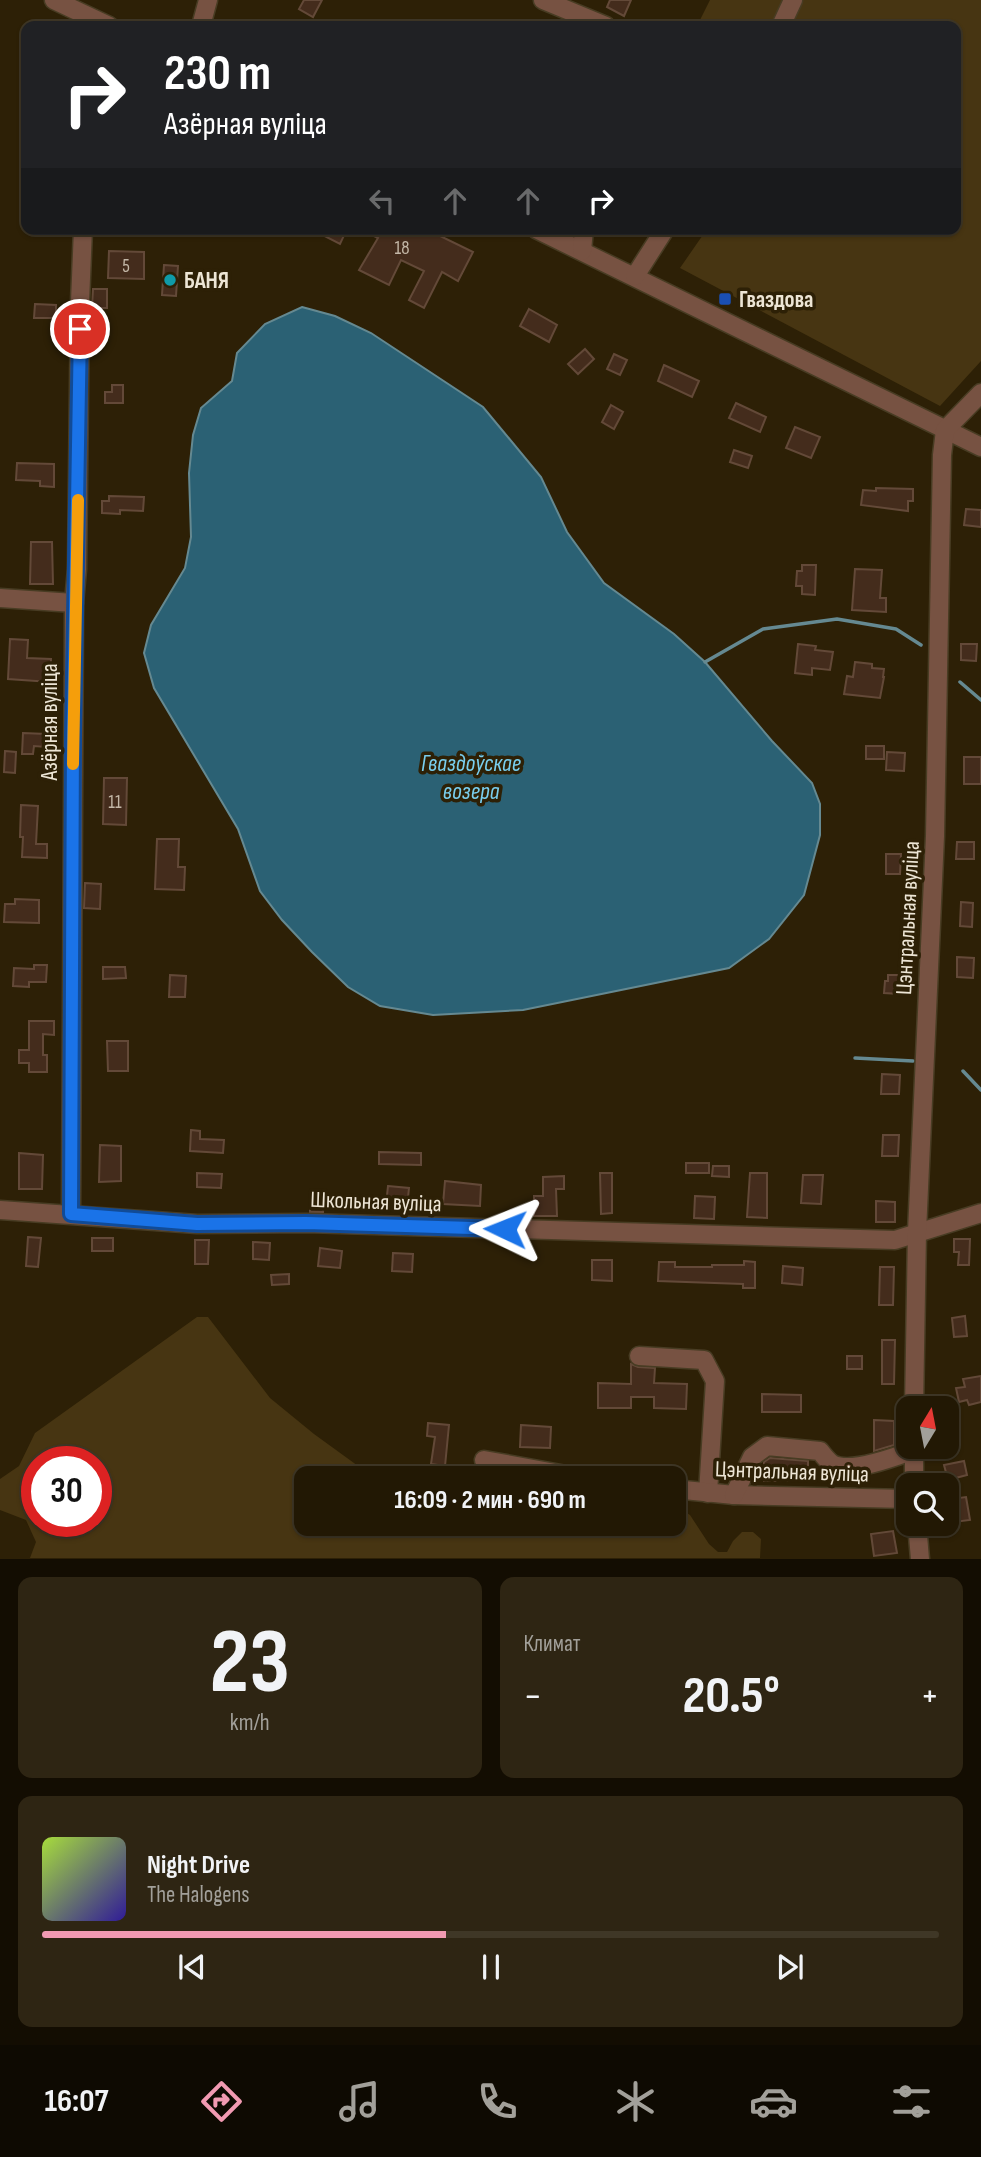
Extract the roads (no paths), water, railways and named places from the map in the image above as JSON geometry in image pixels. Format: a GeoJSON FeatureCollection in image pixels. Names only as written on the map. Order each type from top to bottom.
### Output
{"type":"FeatureCollection","features":[{"type":"Feature","properties":{"kind":"street"},"geometry":{"type":"LineString","coordinates":[[54,0],[95,21]]}},
{"type":"Feature","properties":{"kind":"street"},"geometry":{"type":"LineString","coordinates":[[202,21],[208,0]]}},
{"type":"Feature","properties":{"kind":"street"},"geometry":{"type":"LineString","coordinates":[[543,0],[594,21]]}},
{"type":"Feature","properties":{"kind":"street"},"geometry":{"type":"LineString","coordinates":[[783,21],[793,0]]}},
{"type":"Feature","properties":{"kind":"street","name":"Азёрная вуліца"},"geometry":{"type":"LineString","coordinates":[[71,1214],[74,603],[77,569],[83,235]]}},
{"type":"Feature","properties":{"kind":"street"},"geometry":{"type":"LineString","coordinates":[[549,235],[981,447]]}},
{"type":"Feature","properties":{"kind":"street"},"geometry":{"type":"LineString","coordinates":[[582,251],[583,235]]}},
{"type":"Feature","properties":{"kind":"street"},"geometry":{"type":"LineString","coordinates":[[635,276],[661,235]]}},
{"type":"Feature","properties":{"kind":"street"},"geometry":{"type":"LineString","coordinates":[[945,430],[981,393]]}},
{"type":"Feature","properties":{"kind":"street","name":"Цэнтральная вуліца"},"geometry":{"type":"LineString","coordinates":[[914,1396],[917,1232],[935,835],[942,454],[945,430]]}},
{"type":"Feature","properties":{"kind":"street"},"geometry":{"type":"LineString","coordinates":[[0,598],[74,603]]}},
{"type":"Feature","properties":{"kind":"street","name":"Школьная вуліца"},"geometry":{"type":"LineString","coordinates":[[0,1210],[197,1224],[306,1223],[895,1240],[981,1213]]}},
{"type":"Feature","properties":{"kind":"street"},"geometry":{"type":"LineString","coordinates":[[639,1356],[704,1360],[715,1381],[708,1493]]}},
{"type":"Feature","properties":{"kind":"street"},"geometry":{"type":"LineString","coordinates":[[734,1495],[752,1457],[767,1446],[820,1451],[832,1464],[850,1468],[896,1456]]}},
{"type":"Feature","properties":{"kind":"street"},"geometry":{"type":"LineString","coordinates":[[484,1460],[517,1466]]}},
{"type":"Feature","properties":{"kind":"street","name":"Цэнтральная вуліца"},"geometry":{"type":"LineString","coordinates":[[686,1490],[734,1495],[896,1499]]}},
{"type":"Feature","properties":{"kind":"street"},"geometry":{"type":"LineString","coordinates":[[918,1536],[920,1559]]}},
{"type":"Feature","properties":{"kind":"water","name":"Гваздоўскае возера"},"geometry":{"type":"Polygon","coordinates":[[[302,307],[335,316],[371,333],[483,407],[541,477],[567,532],[604,583],[674,634],[705,662],[772,741],[812,783],[820,804],[820,835],[804,895],[769,939],[729,968],[523,1010],[433,1015],[380,1006],[348,987],[282,920],[260,891],[238,829],[154,688],[144,653],[151,625],[185,568],[191,537],[189,473],[193,435],[201,408],[232,381],[237,353],[265,324],[302,307]]]}},
{"type":"Feature","properties":{"kind":"waterway"},"geometry":{"type":"LineString","coordinates":[[705,662],[763,629],[837,619],[896,629],[921,645]]}},
{"type":"Feature","properties":{"kind":"waterway"},"geometry":{"type":"LineString","coordinates":[[960,682],[981,700]]}},
{"type":"Feature","properties":{"kind":"waterway"},"geometry":{"type":"LineString","coordinates":[[855,1058],[913,1061]]}},
{"type":"Feature","properties":{"kind":"waterway"},"geometry":{"type":"LineString","coordinates":[[963,1071],[981,1090]]}},
{"type":"Feature","properties":{"kind":"place","name":"БАНЯ"},"geometry":{"type":"Point","coordinates":[170,280]}},
{"type":"Feature","properties":{"kind":"place","name":"Гваздова"},"geometry":{"type":"Point","coordinates":[725,299]}}]}
